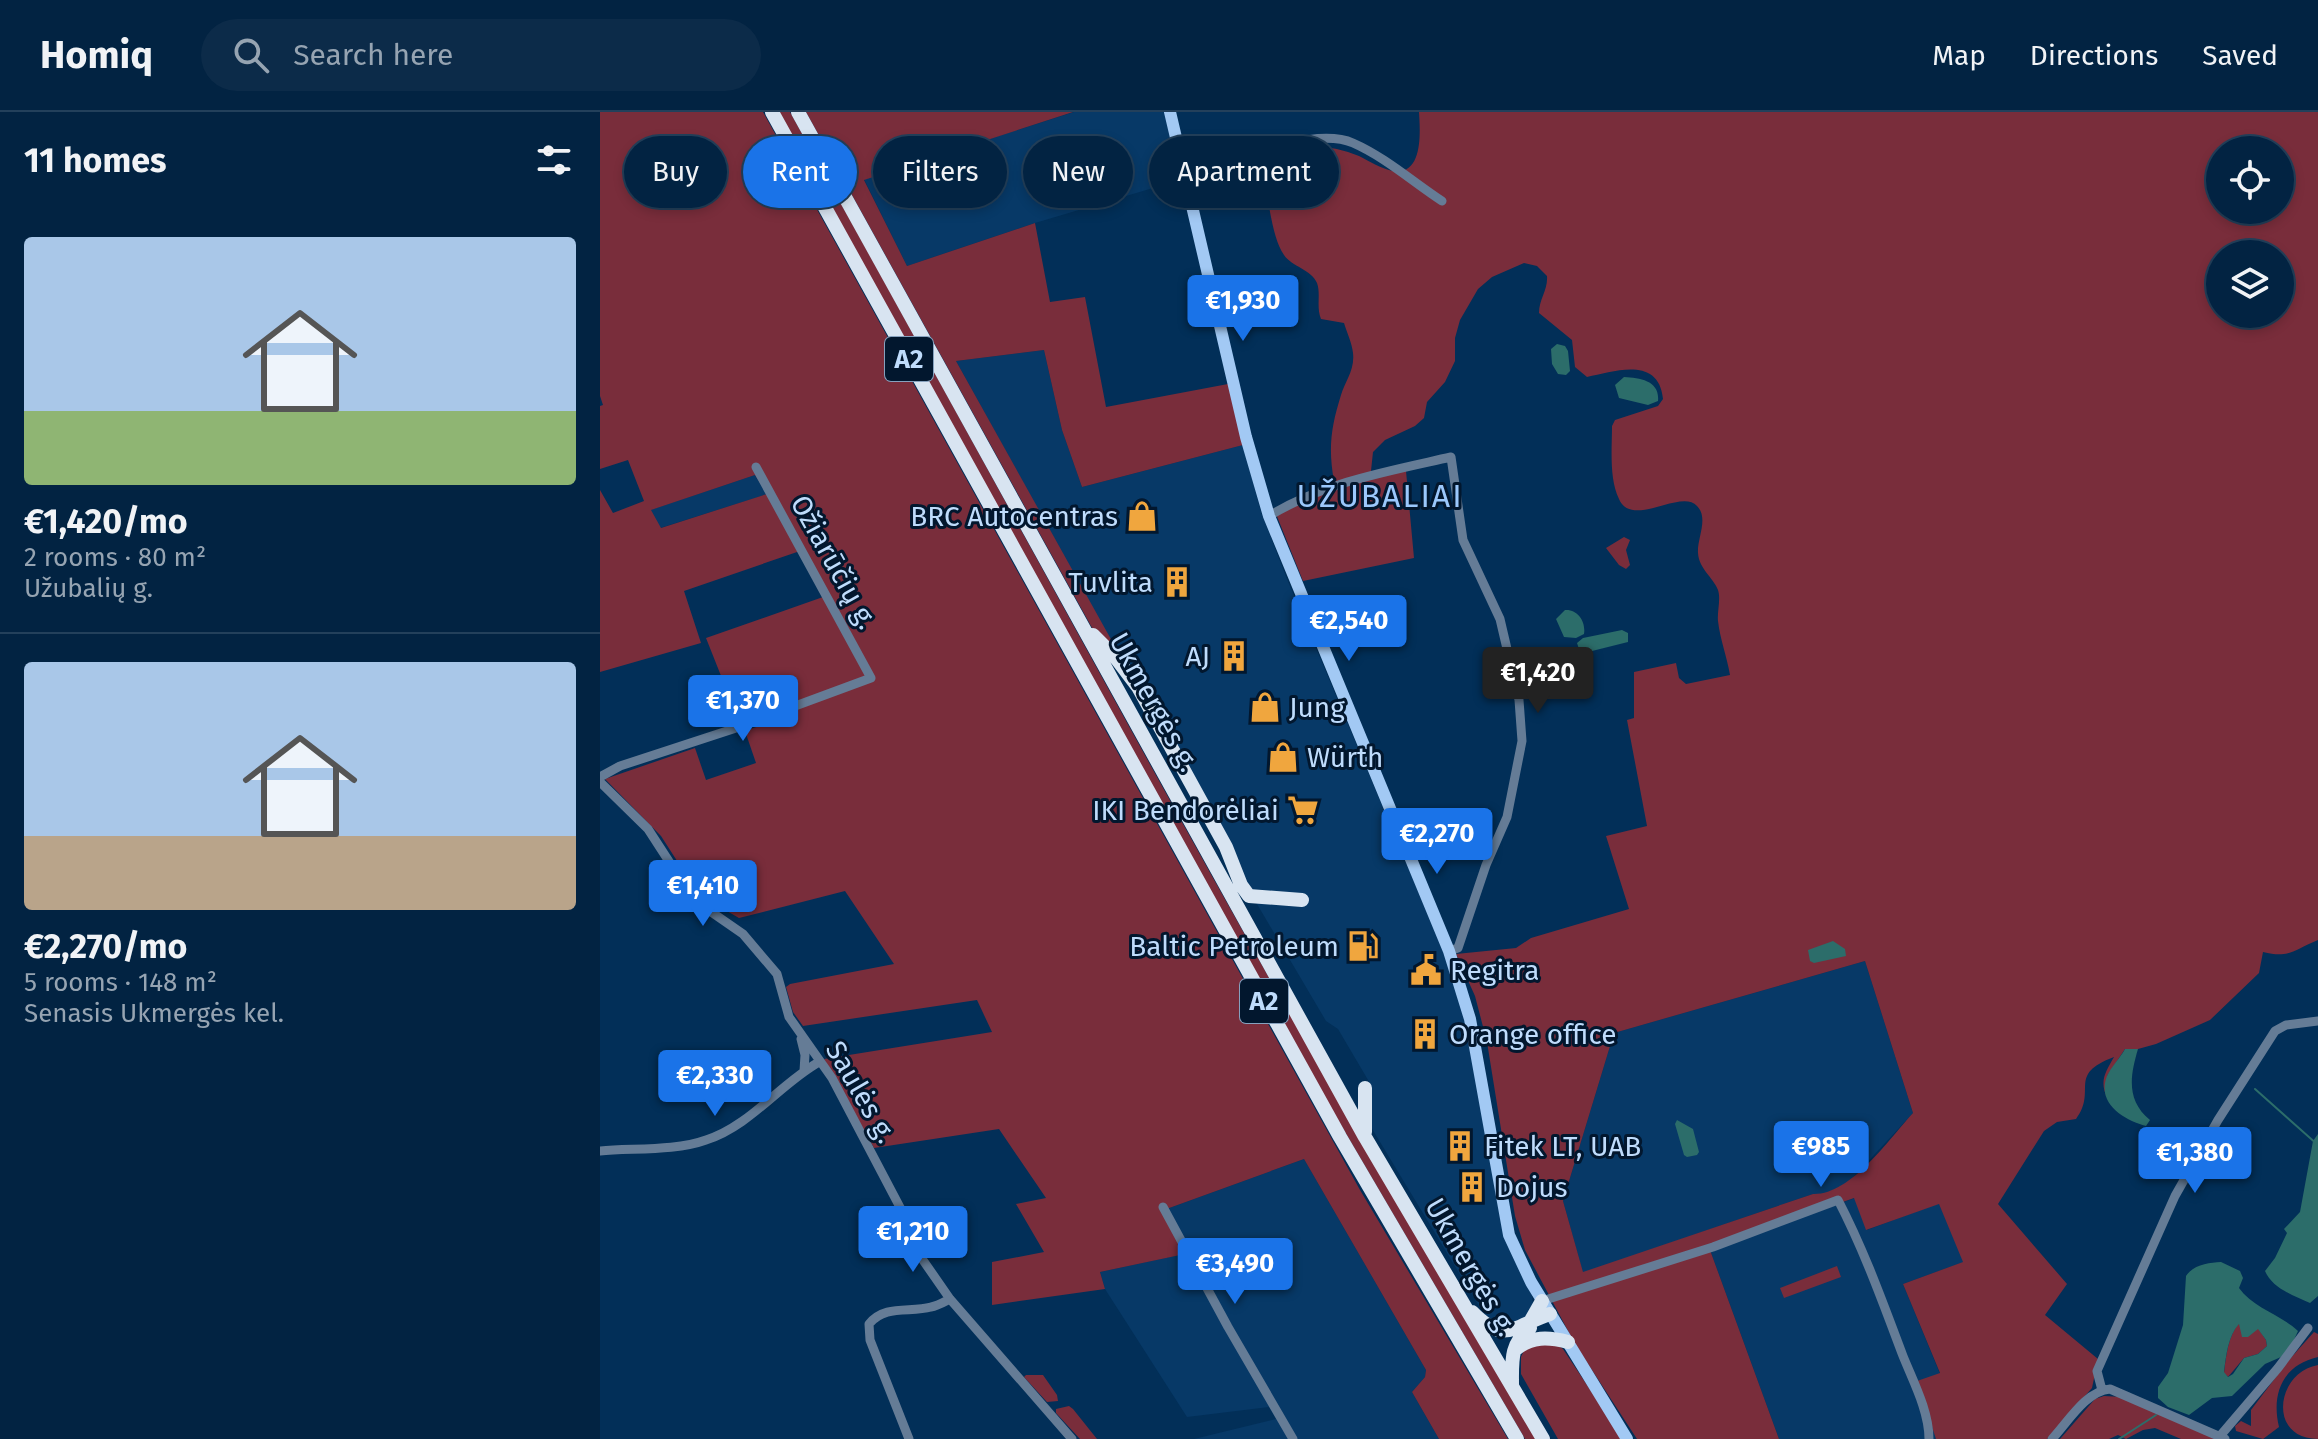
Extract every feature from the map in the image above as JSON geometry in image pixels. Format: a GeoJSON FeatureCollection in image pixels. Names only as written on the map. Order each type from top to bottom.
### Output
{"type":"FeatureCollection","features":[{"type":"Feature","properties":{"kind":"highway","name":"Ukmergės g."},"geometry":{"type":"LineString","coordinates":[[772,112],[1340,1137],[1517,1439]]}},
{"type":"Feature","properties":{"kind":"highway","name":"Ukmergės g."},"geometry":{"type":"LineString","coordinates":[[798,112],[1365,1137],[1543,1439]]}},
{"type":"Feature","properties":{"kind":"highway"},"geometry":{"type":"LineString","coordinates":[[1063,592],[1077,605],[1094,635],[1138,687],[1226,847],[1244,890],[1249,896],[1302,900]]}},
{"type":"Feature","properties":{"kind":"highway"},"geometry":{"type":"LineString","coordinates":[[1365,1088],[1365,1137]]}},
{"type":"Feature","properties":{"kind":"highway"},"geometry":{"type":"LineString","coordinates":[[1458,1298],[1482,1323],[1499,1331],[1517,1331],[1546,1308]]}},
{"type":"Feature","properties":{"kind":"highway"},"geometry":{"type":"LineString","coordinates":[[1512,1389],[1512,1352],[1521,1335],[1546,1308]]}},
{"type":"Feature","properties":{"kind":"highway"},"geometry":{"type":"LineString","coordinates":[[1512,1352],[1529,1340],[1554,1338],[1568,1342]]}},
{"type":"Feature","properties":{"kind":"main road"},"geometry":{"type":"LineString","coordinates":[[1170,112],[1176,136]]}},
{"type":"Feature","properties":{"kind":"main road"},"geometry":{"type":"LineString","coordinates":[[1193,208],[1246,437],[1269,516],[1449,951],[1470,1019],[1509,1235],[1520,1263],[1546,1308],[1627,1439]]}},
{"type":"Feature","properties":{"kind":"street"},"geometry":{"type":"LineString","coordinates":[[1339,139],[1378,156],[1442,201]]}},
{"type":"Feature","properties":{"kind":"street"},"geometry":{"type":"LineString","coordinates":[[1269,516],[1354,479],[1451,457],[1463,540],[1500,619],[1519,700],[1522,747],[1507,817],[1486,865],[1458,948],[1449,951]]}},
{"type":"Feature","properties":{"kind":"street","name":"Ožiarūčių g."},"geometry":{"type":"LineString","coordinates":[[600,780],[620,766],[733,729],[871,678],[756,467]]}},
{"type":"Feature","properties":{"kind":"street","name":"Saulės g."},"geometry":{"type":"LineString","coordinates":[[600,780],[648,829],[694,900],[743,934],[777,974],[789,1017],[832,1078],[903,1213],[918,1253],[950,1299],[1072,1439]]}},
{"type":"Feature","properties":{"kind":"street"},"geometry":{"type":"LineString","coordinates":[[2102,1390],[2097,1371],[2167,1213],[2218,1120],[2275,1031],[2286,1025],[2318,1021]]}},
{"type":"Feature","properties":{"kind":"street"},"geometry":{"type":"LineString","coordinates":[[799,1032],[805,1055],[804,1071]]}},
{"type":"Feature","properties":{"kind":"street"},"geometry":{"type":"LineString","coordinates":[[600,1151],[707,1140],[736,1126],[819,1062]]}},
{"type":"Feature","properties":{"kind":"street"},"geometry":{"type":"LineString","coordinates":[[1546,1308],[1838,1200],[1861,1245],[1928,1424],[1929,1439]]}},
{"type":"Feature","properties":{"kind":"street"},"geometry":{"type":"LineString","coordinates":[[1163,1207],[1293,1439]]}},
{"type":"Feature","properties":{"kind":"street"},"geometry":{"type":"LineString","coordinates":[[909,1437],[870,1340],[869,1324],[874,1318],[896,1309],[931,1307],[950,1299]]}},
{"type":"Feature","properties":{"kind":"street"},"geometry":{"type":"LineString","coordinates":[[2052,1439],[2092,1396],[2102,1390],[2119,1392],[2222,1438],[2308,1328]]}},
{"type":"Feature","properties":{"kind":"shaded area"},"geometry":{"type":"Polygon","coordinates":[[[600,112],[763,112],[776,136],[743,136],[743,208],[816,208],[1360,1190],[1508,1439],[1439,1439],[1412,1392],[1425,1377],[1426,1370],[1304,1159],[1161,1211],[1185,1254],[1100,1272],[1105,1289],[992,1305],[992,1262],[1044,1252],[1016,1204],[1046,1198],[999,1129],[874,1148],[824,1059],[992,1032],[977,1000],[803,1026],[793,1012],[786,987],[790,984],[894,964],[845,891],[739,918],[699,895],[661,836],[605,779],[695,748],[706,780],[756,763],[745,731],[798,712],[786,679],[729,696],[706,638],[823,597],[800,551],[684,591],[701,643],[600,672],[600,490],[613,513],[644,501],[628,460],[600,469],[600,406],[603,405],[600,396],[600,112]],[[755,475],[651,510],[661,528],[767,494],[755,475]]]}},
{"type":"Feature","properties":{"kind":"shaded area"},"geometry":{"type":"Polygon","coordinates":[[[779,112],[790,112],[803,136],[792,136],[779,112]]]}},
{"type":"Feature","properties":{"kind":"shaded area"},"geometry":{"type":"Polygon","coordinates":[[[806,112],[1073,112],[999,136],[873,136],[873,177],[864,180],[873,198],[873,208],[878,208],[907,266],[1035,223],[1050,302],[1085,297],[1106,407],[1228,384],[1243,445],[1082,487],[1062,430],[1044,350],[956,361],[1122,659],[1100,640],[1091,626],[857,204],[857,136],[819,136],[806,112]]]}},
{"type":"Feature","properties":{"kind":"shaded area"},"geometry":{"type":"Polygon","coordinates":[[[1074,112],[1164,112],[1170,136],[1149,136],[1149,189],[1133,194],[1133,136],[1023,136],[1023,208],[1086,208],[907,266],[878,208],[1007,208],[1007,136],[999,136],[1074,112]]]}},
{"type":"Feature","properties":{"kind":"shaded area"},"geometry":{"type":"Polygon","coordinates":[[[1419,112],[2318,112],[2318,940],[2286,954],[2263,952],[2259,973],[2210,1020],[2156,1044],[2125,1049],[2107,1076],[2107,1097],[2104,1081],[2114,1057],[2091,1070],[2085,1084],[2082,1109],[2076,1119],[2057,1122],[2044,1131],[1998,1204],[2067,1284],[2045,1315],[2098,1359],[2092,1388],[2047,1439],[1936,1439],[1917,1381],[1940,1373],[1903,1284],[1963,1262],[1939,1204],[1866,1230],[1854,1198],[1710,1250],[1779,1439],[1637,1439],[1575,1344],[1525,1250],[1515,1216],[1487,1042],[1475,996],[1456,954],[1516,948],[1531,938],[1629,909],[1606,836],[1647,826],[1627,720],[1634,718],[1634,672],[1676,663],[1679,678],[1686,684],[1730,675],[1718,621],[1718,590],[1699,559],[1702,516],[1697,506],[1680,502],[1634,510],[1625,507],[1619,499],[1614,482],[1612,426],[1615,420],[1658,406],[1663,399],[1660,385],[1645,372],[1622,370],[1587,377],[1575,367],[1572,340],[1539,313],[1547,276],[1537,266],[1524,263],[1492,277],[1478,289],[1460,320],[1455,338],[1455,361],[1445,382],[1427,402],[1424,418],[1415,426],[1385,440],[1373,452],[1371,471],[1406,471],[1414,558],[1303,581],[1274,509],[1334,481],[1331,458],[1333,428],[1351,370],[1353,353],[1344,323],[1321,319],[1318,287],[1314,278],[1284,255],[1270,208],[1339,208],[1339,150],[1389,170],[1403,171],[1415,159],[1419,112]],[[1865,961],[1614,1033],[1563,1201],[1583,1272],[1813,1194],[1827,1192],[1841,1186],[1868,1164],[1913,1113],[1865,961]]]}},
{"type":"Feature","properties":{"kind":"shaded area"},"geometry":{"type":"Polygon","coordinates":[[[873,176],[873,197],[864,179],[873,176]]]}},
{"type":"Feature","properties":{"kind":"shaded area"},"geometry":{"type":"Polygon","coordinates":[[[832,208],[844,208],[1251,945],[1440,1276],[1538,1439],[1525,1439],[1297,1050],[832,208]]]}},
{"type":"Feature","properties":{"kind":"shaded area"},"geometry":{"type":"Polygon","coordinates":[[[1557,344],[1565,346],[1568,351],[1570,371],[1566,375],[1558,374],[1552,364],[1551,349],[1557,344]]]}},
{"type":"Feature","properties":{"kind":"shaded area"},"geometry":{"type":"Polygon","coordinates":[[[1044,350],[1062,430],[1082,487],[1243,445],[1261,512],[1287,579],[1455,979],[1502,1226],[1532,1295],[1533,1307],[1527,1319],[1500,1327],[1485,1316],[1371,1127],[1371,1085],[1338,1029],[1326,1021],[1247,887],[956,361],[1044,350]]]}},
{"type":"Feature","properties":{"kind":"shaded area"},"geometry":{"type":"Polygon","coordinates":[[[1624,377],[1653,385],[1658,401],[1648,405],[1619,398],[1615,385],[1624,377]]]}},
{"type":"Feature","properties":{"kind":"shaded area"},"geometry":{"type":"Polygon","coordinates":[[[755,475],[768,494],[660,528],[650,510],[755,475]]]}},
{"type":"Feature","properties":{"kind":"shaded area"},"geometry":{"type":"Polygon","coordinates":[[[1624,537],[1630,540],[1626,550],[1630,565],[1626,569],[1606,548],[1624,537]]]}},
{"type":"Feature","properties":{"kind":"shaded area"},"geometry":{"type":"Polygon","coordinates":[[[1565,610],[1580,617],[1584,634],[1576,638],[1564,637],[1556,619],[1565,610]]]}},
{"type":"Feature","properties":{"kind":"shaded area"},"geometry":{"type":"Polygon","coordinates":[[[1622,630],[1628,633],[1628,642],[1592,651],[1579,649],[1577,643],[1583,638],[1622,630]]]}},
{"type":"Feature","properties":{"kind":"shaded area"},"geometry":{"type":"Polygon","coordinates":[[[1833,941],[1845,949],[1846,956],[1814,963],[1810,961],[1808,950],[1833,941]]]}},
{"type":"Feature","properties":{"kind":"shaded area"},"geometry":{"type":"Polygon","coordinates":[[[1865,961],[1913,1113],[1847,1184],[1583,1273],[1563,1201],[1614,1033],[1865,961]]]}},
{"type":"Feature","properties":{"kind":"shaded area"},"geometry":{"type":"Polygon","coordinates":[[[2125,1049],[2138,1049],[2132,1087],[2137,1104],[2150,1120],[2146,1126],[2114,1109],[2106,1095],[2107,1076],[2125,1049]]]}},
{"type":"Feature","properties":{"kind":"shaded area"},"geometry":{"type":"Polygon","coordinates":[[[1677,1120],[1693,1129],[1699,1152],[1697,1155],[1684,1155],[1675,1124],[1677,1120]]]}},
{"type":"Feature","properties":{"kind":"shaded area"},"geometry":{"type":"Polygon","coordinates":[[[2318,1134],[2318,1296],[2310,1303],[2278,1287],[2265,1271],[2287,1233],[2284,1229],[2300,1212],[2313,1141],[2318,1134]]]}},
{"type":"Feature","properties":{"kind":"shaded area"},"geometry":{"type":"Polygon","coordinates":[[[1304,1159],[1426,1370],[1425,1377],[1412,1392],[1439,1439],[1194,1439],[1276,1419],[1269,1407],[1187,1417],[1105,1289],[1100,1272],[1184,1254],[1161,1211],[1304,1159]]]}},
{"type":"Feature","properties":{"kind":"shaded area"},"geometry":{"type":"Polygon","coordinates":[[[1855,1198],[1867,1230],[1939,1203],[1964,1262],[1903,1284],[1940,1374],[1936,1439],[1779,1439],[1710,1250],[1855,1198]]]}},
{"type":"Feature","properties":{"kind":"shaded area"},"geometry":{"type":"Polygon","coordinates":[[[2221,1262],[2240,1271],[2243,1278],[2239,1288],[2245,1295],[2298,1331],[2281,1357],[2265,1364],[2232,1396],[2212,1398],[2189,1415],[2168,1407],[2158,1398],[2158,1387],[2168,1373],[2183,1325],[2186,1276],[2197,1267],[2221,1262]],[[2239,1324],[2232,1334],[2227,1353],[2224,1372],[2228,1377],[2244,1358],[2258,1354],[2267,1346],[2258,1329],[2248,1337],[2242,1337],[2239,1324]]]}},
{"type":"Feature","properties":{"kind":"shaded area"},"geometry":{"type":"Polygon","coordinates":[[[1837,1266],[1841,1277],[1784,1298],[1780,1288],[1837,1266]]]}},
{"type":"Feature","properties":{"kind":"shaded area"},"geometry":{"type":"Polygon","coordinates":[[[2239,1323],[2242,1330],[2252,1332],[2258,1328],[2267,1346],[2258,1354],[2244,1358],[2228,1377],[2224,1373],[2227,1353],[2232,1334],[2239,1323]]]}},
{"type":"Feature","properties":{"kind":"shaded area"},"geometry":{"type":"Polygon","coordinates":[[[2314,1332],[2318,1334],[2318,1357],[2296,1367],[2282,1382],[2277,1403],[2279,1427],[2263,1439],[2236,1431],[2235,1426],[2241,1421],[2251,1426],[2251,1410],[2314,1332]]]}},
{"type":"Feature","properties":{"kind":"shaded area"},"geometry":{"type":"Polygon","coordinates":[[[1556,1344],[1563,1349],[1623,1439],[1558,1439],[1521,1374],[1521,1357],[1526,1346],[1556,1344]]]}},
{"type":"Feature","properties":{"kind":"shaded area"},"geometry":{"type":"Polygon","coordinates":[[[2318,1365],[2318,1439],[2302,1436],[2291,1428],[2283,1405],[2286,1391],[2293,1380],[2304,1370],[2318,1365]]]}},
{"type":"Feature","properties":{"kind":"shaded area"},"geometry":{"type":"Polygon","coordinates":[[[1043,1375],[1058,1401],[1047,1402],[1024,1377],[1043,1375]]]}},
{"type":"Feature","properties":{"kind":"shaded area"},"geometry":{"type":"Polygon","coordinates":[[[2122,1397],[2217,1439],[2181,1439],[2155,1428],[2126,1439],[2118,1435],[2109,1439],[2060,1439],[2095,1399],[2122,1397]]]}},
{"type":"Feature","properties":{"kind":"shaded area"},"geometry":{"type":"Polygon","coordinates":[[[1069,1406],[1097,1439],[1080,1439],[1056,1413],[1056,1409],[1069,1406]]]}},
{"type":"Feature","properties":{"kind":"waterway"},"geometry":{"type":"LineString","coordinates":[[2255,1089],[2318,1145]]}},
{"type":"Feature","properties":{"kind":"waterway"},"geometry":{"type":"LineString","coordinates":[[2119,1439],[2156,1415]]}},
{"type":"Feature","properties":{"kind":"place","name":"BRC Autocentras"},"geometry":{"type":"Point","coordinates":[1142,516]}},
{"type":"Feature","properties":{"kind":"place","name":"Tuvlita"},"geometry":{"type":"Point","coordinates":[1177,582]}},
{"type":"Feature","properties":{"kind":"place","name":"AJ"},"geometry":{"type":"Point","coordinates":[1234,656]}},
{"type":"Feature","properties":{"kind":"place","name":"Jung"},"geometry":{"type":"Point","coordinates":[1265,707]}},
{"type":"Feature","properties":{"kind":"place","name":"Würth"},"geometry":{"type":"Point","coordinates":[1283,757]}},
{"type":"Feature","properties":{"kind":"place","name":"IKI Bendorėliai"},"geometry":{"type":"Point","coordinates":[1303,810]}},
{"type":"Feature","properties":{"kind":"place","name":"Baltic Petroleum"},"geometry":{"type":"Point","coordinates":[1363,946]}},
{"type":"Feature","properties":{"kind":"place","name":"Regitra"},"geometry":{"type":"Point","coordinates":[1426,970]}},
{"type":"Feature","properties":{"kind":"place","name":"Orange office"},"geometry":{"type":"Point","coordinates":[1425,1034]}},
{"type":"Feature","properties":{"kind":"place","name":"Fitek LT, UAB"},"geometry":{"type":"Point","coordinates":[1460,1146]}},
{"type":"Feature","properties":{"kind":"place","name":"Dojus"},"geometry":{"type":"Point","coordinates":[1472,1187]}},
{"type":"Feature","properties":{"kind":"district","name":"UŽUBALIAI"},"geometry":{"type":"Point","coordinates":[1380,496]}}]}
